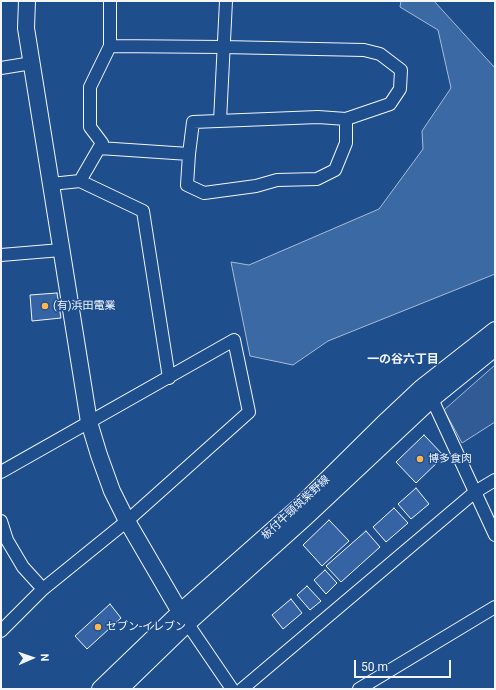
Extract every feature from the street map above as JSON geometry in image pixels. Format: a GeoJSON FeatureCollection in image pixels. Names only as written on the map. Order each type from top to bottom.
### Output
{"type":"FeatureCollection","features":[{"type":"Feature","properties":{"kind":"main road"},"geometry":{"type":"LineString","coordinates":[[27,1],[26,28],[89,422],[112,491],[127,521],[184,618]]}},
{"type":"Feature","properties":{"kind":"main road","name":"板付牛頸筑紫野線"},"geometry":{"type":"LineString","coordinates":[[427,393],[495,330]]}},
{"type":"Feature","properties":{"kind":"main road","name":"板付牛頸筑紫野線"},"geometry":{"type":"LineString","coordinates":[[100,689],[184,618],[387,420],[495,348]]}},
{"type":"Feature","properties":{"kind":"main road","name":"板付牛頸筑紫野線"},"geometry":{"type":"LineString","coordinates":[[120,689],[184,618]]}},
{"type":"Feature","properties":{"kind":"street"},"geometry":{"type":"LineString","coordinates":[[80,181],[102,143],[90,127],[90,86],[110,46],[110,1]]}},
{"type":"Feature","properties":{"kind":"street"},"geometry":{"type":"LineString","coordinates":[[220,121],[226,1]]}},
{"type":"Feature","properties":{"kind":"street"},"geometry":{"type":"LineString","coordinates":[[110,46],[364,50],[380,54],[401,70],[400,89],[390,104],[346,119],[318,117],[193,122],[187,184],[204,193],[256,186],[277,180],[317,179],[335,170],[346,143],[346,119]]}},
{"type":"Feature","properties":{"kind":"street"},"geometry":{"type":"LineString","coordinates":[[1,68],[32,62]]}},
{"type":"Feature","properties":{"kind":"street"},"geometry":{"type":"LineString","coordinates":[[99,148],[189,154]]}},
{"type":"Feature","properties":{"kind":"street"},"geometry":{"type":"LineString","coordinates":[[51,184],[80,181],[143,211],[168,378]]}},
{"type":"Feature","properties":{"kind":"street"},"geometry":{"type":"LineString","coordinates":[[1,255],[61,250]]}},
{"type":"Feature","properties":{"kind":"street"},"geometry":{"type":"LineString","coordinates":[[1,472],[234,340],[249,412],[127,521],[43,589],[1,631]]}},
{"type":"Feature","properties":{"kind":"street"},"geometry":{"type":"LineString","coordinates":[[427,393],[495,534]]}},
{"type":"Feature","properties":{"kind":"street"},"geometry":{"type":"LineString","coordinates":[[242,689],[475,492],[495,480]]}},
{"type":"Feature","properties":{"kind":"street"},"geometry":{"type":"LineString","coordinates":[[1,521],[7,540],[23,567],[43,589]]}},
{"type":"Feature","properties":{"kind":"street"},"geometry":{"type":"LineString","coordinates":[[359,689],[495,607]]}},
{"type":"Feature","properties":{"kind":"street"},"geometry":{"type":"LineString","coordinates":[[184,618],[232,689]]}},
{"type":"Feature","properties":{"kind":"shaded area"},"geometry":{"type":"Polygon","coordinates":[[[401,1],[434,1],[495,68],[495,274],[328,341],[293,365],[250,356],[231,262],[249,265],[379,209],[423,149],[422,131],[451,88],[438,30],[400,7],[401,1]]]}},
{"type":"Feature","properties":{"kind":"shaded area"},"geometry":{"type":"Polygon","coordinates":[[[495,365],[495,422],[462,443],[444,410],[495,365]]]}},
{"type":"Feature","properties":{"kind":"building","name":"(有)浜田電業"},"geometry":{"type":"Polygon","coordinates":[[[57,293],[61,318],[32,321],[30,295],[57,293]]]}},
{"type":"Feature","properties":{"kind":"building","name":"博多食肉"},"geometry":{"type":"Polygon","coordinates":[[[424,435],[444,456],[416,483],[396,462],[424,435]]]}},
{"type":"Feature","properties":{"kind":"building"},"geometry":{"type":"Polygon","coordinates":[[[416,488],[429,504],[411,519],[398,504],[416,488]]]}},
{"type":"Feature","properties":{"kind":"building"},"geometry":{"type":"Polygon","coordinates":[[[394,508],[408,523],[386,542],[373,527],[394,508]]]}},
{"type":"Feature","properties":{"kind":"building"},"geometry":{"type":"Polygon","coordinates":[[[329,520],[349,541],[322,566],[303,545],[329,520]]]}},
{"type":"Feature","properties":{"kind":"building"},"geometry":{"type":"Polygon","coordinates":[[[366,531],[380,547],[341,582],[326,566],[366,531]]]}},
{"type":"Feature","properties":{"kind":"building"},"geometry":{"type":"Polygon","coordinates":[[[325,570],[337,583],[326,594],[314,580],[325,570]]]}},
{"type":"Feature","properties":{"kind":"building"},"geometry":{"type":"Polygon","coordinates":[[[307,586],[321,601],[310,610],[297,595],[307,586]]]}},
{"type":"Feature","properties":{"kind":"building"},"geometry":{"type":"Polygon","coordinates":[[[291,599],[302,613],[283,629],[272,615],[291,599]]]}},
{"type":"Feature","properties":{"kind":"building","name":"セブン-イレブン"},"geometry":{"type":"Polygon","coordinates":[[[110,604],[121,618],[87,649],[75,636],[110,604]]]}},
{"type":"Feature","properties":{"kind":"place","name":"(有)浜田電業"},"geometry":{"type":"Point","coordinates":[45,306]}},
{"type":"Feature","properties":{"kind":"place","name":"博多食肉"},"geometry":{"type":"Point","coordinates":[420,459]}},
{"type":"Feature","properties":{"kind":"place","name":"セブン-イレブン"},"geometry":{"type":"Point","coordinates":[98,627]}},
{"type":"Feature","properties":{"kind":"district","name":"一の谷六丁目"},"geometry":{"type":"Point","coordinates":[403,360]}}]}
